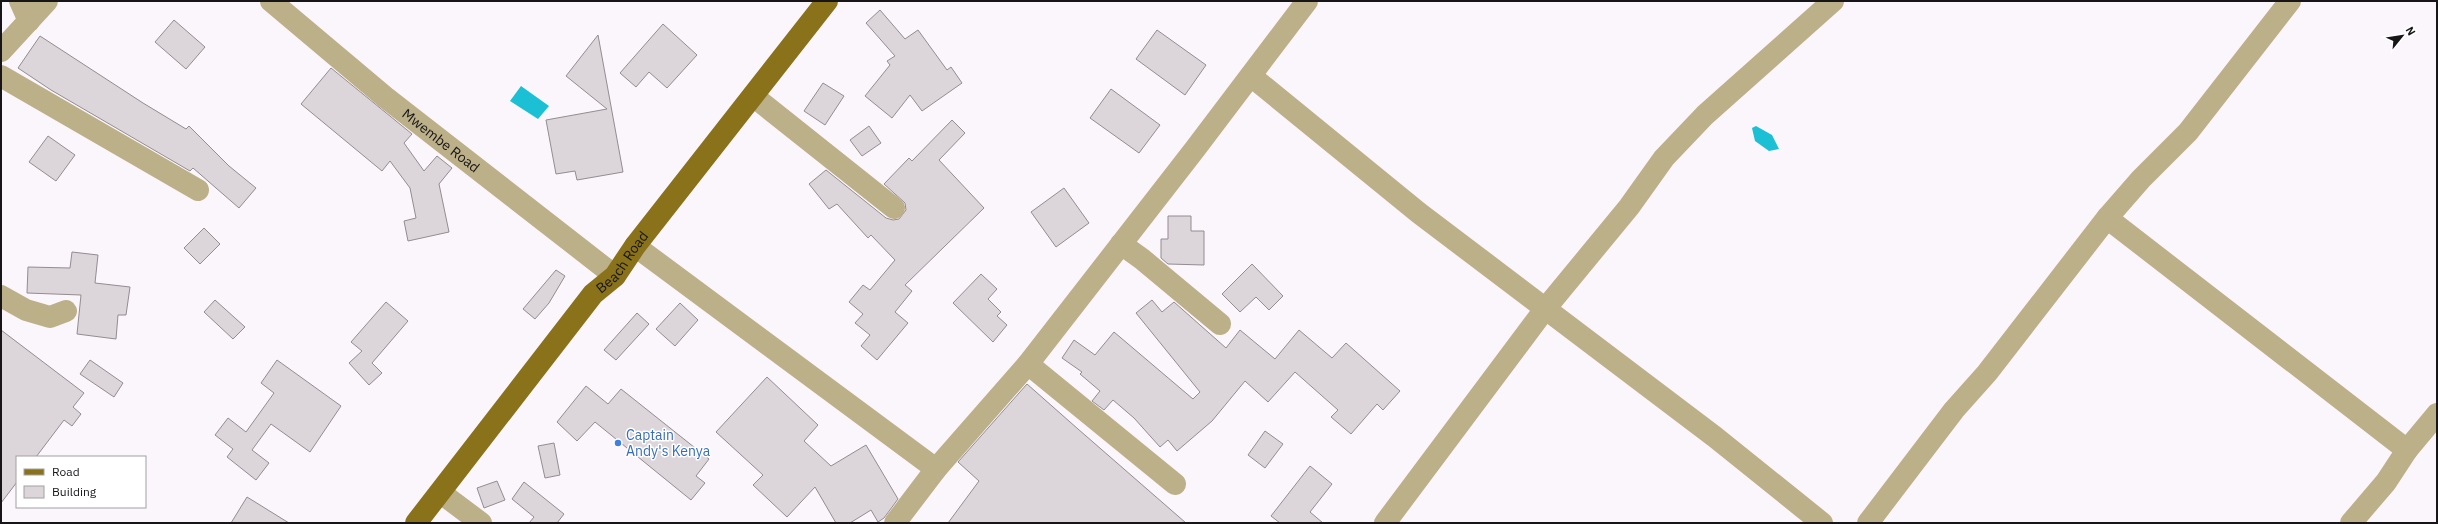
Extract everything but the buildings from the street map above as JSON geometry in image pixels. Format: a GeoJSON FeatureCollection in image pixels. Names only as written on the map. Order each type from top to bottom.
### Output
{"type":"FeatureCollection","features":[{"type":"Feature","properties":{"kind":"main road","name":"Beach Road"},"geometry":{"type":"LineString","coordinates":[[416,523],[441,493],[594,294],[616,276],[635,246],[827,1]]}},
{"type":"Feature","properties":{"kind":"street"},"geometry":{"type":"LineString","coordinates":[[20,1],[29,22]]}},
{"type":"Feature","properties":{"kind":"street"},"geometry":{"type":"LineString","coordinates":[[1,51],[47,1]]}},
{"type":"Feature","properties":{"kind":"street","name":"Mwembe Road"},"geometry":{"type":"LineString","coordinates":[[271,1],[385,97],[616,276]]}},
{"type":"Feature","properties":{"kind":"street"},"geometry":{"type":"LineString","coordinates":[[895,523],[936,469],[1028,364],[1251,76],[1307,1]]}},
{"type":"Feature","properties":{"kind":"street"},"geometry":{"type":"LineString","coordinates":[[1385,523],[1545,309],[1628,207],[1664,158],[1705,115],[1833,1]]}},
{"type":"Feature","properties":{"kind":"street"},"geometry":{"type":"LineString","coordinates":[[1868,523],[1954,410],[1987,373],[2107,218],[2141,179],[2188,132],[2290,1]]}},
{"type":"Feature","properties":{"kind":"street"},"geometry":{"type":"LineString","coordinates":[[1,76],[198,190]]}},
{"type":"Feature","properties":{"kind":"street"},"geometry":{"type":"LineString","coordinates":[[1251,76],[1419,212],[1715,437],[1822,523]]}},
{"type":"Feature","properties":{"kind":"street"},"geometry":{"type":"LineString","coordinates":[[752,96],[894,208]]}},
{"type":"Feature","properties":{"kind":"street"},"geometry":{"type":"LineString","coordinates":[[2107,218],[2407,450]]}},
{"type":"Feature","properties":{"kind":"street"},"geometry":{"type":"LineString","coordinates":[[1121,244],[1142,259],[1220,324]]}},
{"type":"Feature","properties":{"kind":"street"},"geometry":{"type":"LineString","coordinates":[[635,246],[936,469]]}},
{"type":"Feature","properties":{"kind":"street"},"geometry":{"type":"LineString","coordinates":[[1,296],[26,310],[50,317],[66,311]]}},
{"type":"Feature","properties":{"kind":"street"},"geometry":{"type":"LineString","coordinates":[[1028,364],[1175,484]]}},
{"type":"Feature","properties":{"kind":"street"},"geometry":{"type":"LineString","coordinates":[[2351,523],[2386,482],[2407,450],[2437,414]]}},
{"type":"Feature","properties":{"kind":"street"},"geometry":{"type":"LineString","coordinates":[[441,493],[481,523]]}},
{"type":"Feature","properties":{"kind":"water"},"geometry":{"type":"Polygon","coordinates":[[[521,86],[549,106],[538,119],[510,101],[521,86]]]}},
{"type":"Feature","properties":{"kind":"water"},"geometry":{"type":"Polygon","coordinates":[[[1756,126],[1772,135],[1779,149],[1769,151],[1755,141],[1752,128],[1756,126]]]}},
{"type":"Feature","properties":{"kind":"place","name":"Captain Andy's Kenya"},"geometry":{"type":"Point","coordinates":[618,443]}}]}
